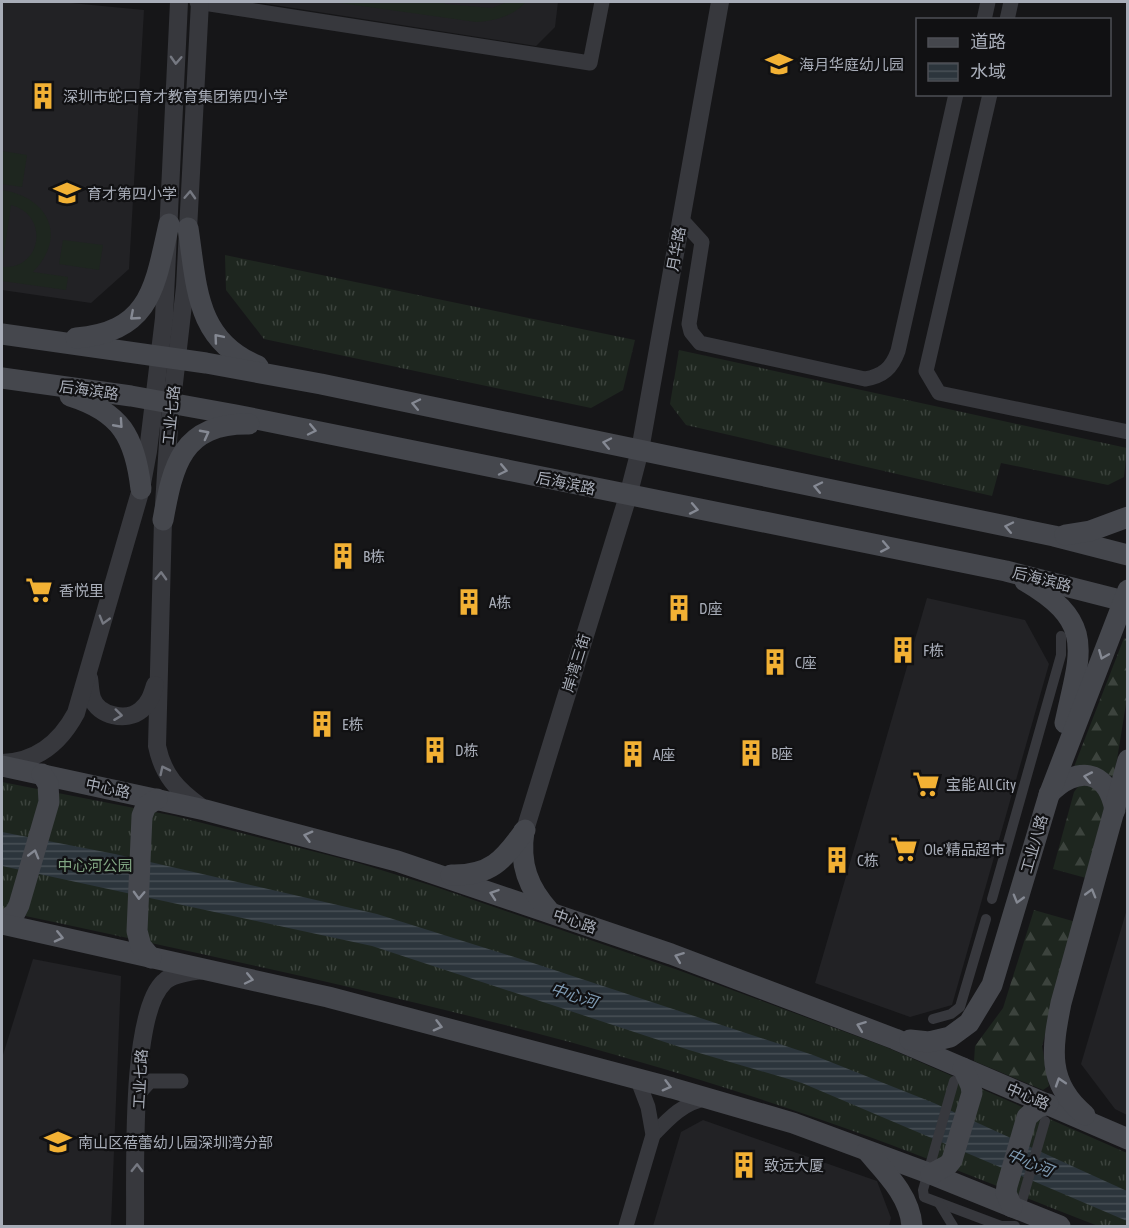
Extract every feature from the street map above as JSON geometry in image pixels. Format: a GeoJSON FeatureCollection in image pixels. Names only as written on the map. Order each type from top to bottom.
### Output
{"type":"FeatureCollection","features":[{"type":"Feature","properties":{"kind":"main road"},"geometry":{"type":"LineString","coordinates":[[49,340],[87,337],[131,321],[152,294],[178,226]]}},
{"type":"Feature","properties":{"kind":"main road"},"geometry":{"type":"LineString","coordinates":[[178,226],[199,299],[211,329],[235,354],[286,377]]}},
{"type":"Feature","properties":{"kind":"main road"},"geometry":{"type":"LineString","coordinates":[[2,334],[169,357],[286,377],[1054,536],[1128,555]]}},
{"type":"Feature","properties":{"kind":"main road","name":"后海滨路"},"geometry":{"type":"LineString","coordinates":[[2,378],[163,401],[1126,597]]}},
{"type":"Feature","properties":{"kind":"main road"},"geometry":{"type":"LineString","coordinates":[[29,382],[85,400],[115,419],[134,446],[141,489]]}},
{"type":"Feature","properties":{"kind":"main road"},"geometry":{"type":"LineString","coordinates":[[163,520],[175,466],[185,447],[200,434],[219,427],[241,424],[281,424]]}},
{"type":"Feature","properties":{"kind":"main road"},"geometry":{"type":"LineString","coordinates":[[1054,536],[1090,531],[1128,517]]}},
{"type":"Feature","properties":{"kind":"main road"},"geometry":{"type":"LineString","coordinates":[[1006,571],[1055,601],[1071,618],[1076,629],[1078,659],[1049,795]]}},
{"type":"Feature","properties":{"kind":"main road","name":"工业八路"},"geometry":{"type":"LineString","coordinates":[[895,1039],[940,1041],[969,1023],[981,1005],[1001,959],[1049,795],[1126,597]]}},
{"type":"Feature","properties":{"kind":"main road"},"geometry":{"type":"LineString","coordinates":[[1097,1125],[1069,1102],[1059,1085],[1054,1059],[1055,1035],[1061,1003],[1128,760]]}},
{"type":"Feature","properties":{"kind":"main road","name":"中心路"},"geometry":{"type":"LineString","coordinates":[[2,764],[205,810],[441,875],[671,954],[895,1039],[1040,1114],[1097,1125],[1128,1139]]}},
{"type":"Feature","properties":{"kind":"main road"},"geometry":{"type":"LineString","coordinates":[[2,923],[15,913],[20,905],[49,802],[51,792],[42,774]]}},
{"type":"Feature","properties":{"kind":"main road"},"geometry":{"type":"LineString","coordinates":[[1049,795],[1068,778],[1089,775],[1099,779],[1107,787],[1115,810]]}},
{"type":"Feature","properties":{"kind":"main road"},"geometry":{"type":"LineString","coordinates":[[151,958],[141,946],[137,931],[142,816],[146,806],[157,799]]}},
{"type":"Feature","properties":{"kind":"main road"},"geometry":{"type":"LineString","coordinates":[[441,875],[474,874],[488,869],[510,851],[525,830]]}},
{"type":"Feature","properties":{"kind":"main road"},"geometry":{"type":"LineString","coordinates":[[525,830],[522,845],[524,872],[537,898],[550,912]]}},
{"type":"Feature","properties":{"kind":"main road"},"geometry":{"type":"LineString","coordinates":[[2,923],[328,997],[708,1098],[793,1123],[930,1173],[1016,1218],[1060,1227]]}},
{"type":"Feature","properties":{"kind":"main road"},"geometry":{"type":"LineString","coordinates":[[930,1173],[948,1166],[952,1160],[972,1094],[971,1086],[959,1074]]}},
{"type":"Feature","properties":{"kind":"main road"},"geometry":{"type":"LineString","coordinates":[[1016,1218],[1006,1193],[1007,1186],[1040,1114]]}},
{"type":"Feature","properties":{"kind":"main road"},"geometry":{"type":"LineString","coordinates":[[867,1150],[904,1199],[911,1216],[912,1227]]}},
{"type":"Feature","properties":{"kind":"street","name":"工业七路"},"geometry":{"type":"LineString","coordinates":[[178,226],[179,2]]}},
{"type":"Feature","properties":{"kind":"street","name":"工业七路"},"geometry":{"type":"LineString","coordinates":[[2,764],[30,759],[57,741],[76,713],[141,489],[163,401],[169,357],[178,226],[199,2]]}},
{"type":"Feature","properties":{"kind":"street"},"geometry":{"type":"LineString","coordinates":[[199,2],[590,63],[602,2]]}},
{"type":"Feature","properties":{"kind":"street","name":"月华路"},"geometry":{"type":"LineString","coordinates":[[628,496],[639,450],[720,2]]}},
{"type":"Feature","properties":{"kind":"street"},"geometry":{"type":"LineString","coordinates":[[984,18],[988,2]]}},
{"type":"Feature","properties":{"kind":"street"},"geometry":{"type":"LineString","coordinates":[[1007,18],[1011,2]]}},
{"type":"Feature","properties":{"kind":"street"},"geometry":{"type":"LineString","coordinates":[[681,219],[702,242],[689,324],[691,332],[700,343],[865,379],[883,374],[894,361],[898,351],[956,96]]}},
{"type":"Feature","properties":{"kind":"street"},"geometry":{"type":"LineString","coordinates":[[990,96],[926,371],[939,393],[1128,432]]}},
{"type":"Feature","properties":{"kind":"street","name":"工业七路"},"geometry":{"type":"LineString","coordinates":[[163,401],[163,520],[157,746],[160,762],[167,778],[180,792],[205,810]]}},
{"type":"Feature","properties":{"kind":"street","name":"岸湾三街"},"geometry":{"type":"LineString","coordinates":[[525,830],[628,496]]}},
{"type":"Feature","properties":{"kind":"street"},"geometry":{"type":"LineString","coordinates":[[992,899],[1061,655],[1061,636]]}},
{"type":"Feature","properties":{"kind":"street"},"geometry":{"type":"LineString","coordinates":[[89,674],[92,698],[100,709],[111,715],[126,717],[140,712],[150,701],[157,679]]}},
{"type":"Feature","properties":{"kind":"street"},"geometry":{"type":"LineString","coordinates":[[933,1019],[951,1014],[960,1008],[986,919]]}},
{"type":"Feature","properties":{"kind":"street","name":"工业七路"},"geometry":{"type":"LineString","coordinates":[[135,1227],[143,1034],[153,995],[165,980],[205,970]]}},
{"type":"Feature","properties":{"kind":"street"},"geometry":{"type":"LineString","coordinates":[[959,1074],[923,1190],[924,1197],[985,1223],[1002,1226],[1016,1218],[1040,1114]]}},
{"type":"Feature","properties":{"kind":"street"},"geometry":{"type":"LineString","coordinates":[[637,1078],[648,1107],[653,1135]]}},
{"type":"Feature","properties":{"kind":"street"},"geometry":{"type":"LineString","coordinates":[[139,1093],[150,1081],[181,1081]]}},
{"type":"Feature","properties":{"kind":"street"},"geometry":{"type":"LineString","coordinates":[[626,1227],[653,1135],[675,1111],[695,1101],[708,1098]]}},
{"type":"Feature","properties":{"kind":"street"},"geometry":{"type":"LineString","coordinates":[[939,1202],[953,1227]]}},
{"type":"Feature","properties":{"kind":"shaded area","name":"育才第四小学"},"geometry":{"type":"Polygon","coordinates":[[[2,2],[61,2],[144,10],[129,269],[91,303],[2,290],[2,2]]]}},
{"type":"Feature","properties":{"kind":"shaded area"},"geometry":{"type":"Polygon","coordinates":[[[255,2],[558,2],[555,27],[536,46],[255,2]]]}},
{"type":"Feature","properties":{"kind":"shaded area","name":"宝能 All City"},"geometry":{"type":"Polygon","coordinates":[[[927,598],[1025,620],[1049,664],[952,1005],[910,1017],[815,983],[927,598]]]}},
{"type":"Feature","properties":{"kind":"shaded area"},"geometry":{"type":"Polygon","coordinates":[[[1127,909],[1128,1115],[1115,1109],[1081,1064],[1127,909]]]}},
{"type":"Feature","properties":{"kind":"shaded area","name":"南山区蓓蕾幼儿园深圳湾分部"},"geometry":{"type":"Polygon","coordinates":[[[33,959],[121,976],[111,1226],[2,1226],[2,1058],[33,959]]]}},
{"type":"Feature","properties":{"kind":"shaded area","name":"致远大厦"},"geometry":{"type":"Polygon","coordinates":[[[703,1120],[877,1181],[891,1218],[889,1226],[653,1226],[681,1132],[703,1120]]]}},
{"type":"Feature","properties":{"kind":"green space"},"geometry":{"type":"Polygon","coordinates":[[[333,2],[445,2],[445,4],[492,8],[507,2],[526,2],[503,17],[476,22],[333,2]]]}},
{"type":"Feature","properties":{"kind":"green space"},"geometry":{"type":"Polygon","coordinates":[[[2,151],[27,155],[22,187],[2,184],[2,151]]]}},
{"type":"Feature","properties":{"kind":"green space"},"geometry":{"type":"Polygon","coordinates":[[[2,190],[18,194],[31,201],[48,220],[51,232],[49,245],[44,258],[33,272],[68,277],[66,290],[2,281],[2,267],[2,190]],[[11,205],[2,267],[15,266],[26,260],[33,251],[36,241],[36,230],[32,219],[11,205]]]}},
{"type":"Feature","properties":{"kind":"green space"},"geometry":{"type":"Polygon","coordinates":[[[63,240],[103,245],[99,270],[59,264],[63,240]]]}},
{"type":"Feature","properties":{"kind":"green space"},"geometry":{"type":"Polygon","coordinates":[[[225,255],[635,340],[623,390],[591,408],[264,339],[226,290],[225,255]]]}},
{"type":"Feature","properties":{"kind":"green space"},"geometry":{"type":"Polygon","coordinates":[[[679,350],[1127,448],[1124,477],[1108,485],[1001,463],[992,496],[686,425],[670,404],[679,350]]]}},
{"type":"Feature","properties":{"kind":"green space"},"geometry":{"type":"Polygon","coordinates":[[[1124,638],[1127,639],[1127,698],[1114,778],[1100,769],[1072,772],[1124,638]]]}},
{"type":"Feature","properties":{"kind":"green space","name":"中心河公园"},"geometry":{"type":"Polygon","coordinates":[[[2,782],[175,816],[355,862],[433,886],[678,970],[886,1047],[1127,1153],[1127,1226],[1098,1226],[854,1131],[719,1086],[618,1056],[414,1002],[2,911],[2,782]]]}},
{"type":"Feature","properties":{"kind":"green space"},"geometry":{"type":"Polygon","coordinates":[[[1092,783],[1107,797],[1086,878],[1053,869],[1074,792],[1080,784],[1092,783]]]}},
{"type":"Feature","properties":{"kind":"green space"},"geometry":{"type":"Polygon","coordinates":[[[1034,910],[1076,922],[1042,1046],[1049,1086],[1043,1090],[974,1061],[975,1046],[1003,1008],[1034,910]]]}},
{"type":"Feature","properties":{"kind":"water","name":"中心河"},"geometry":{"type":"Polygon","coordinates":[[[2,832],[115,854],[377,914],[813,1055],[934,1103],[1127,1191],[1127,1221],[802,1083],[689,1050],[372,946],[2,866],[2,832]]]}},
{"type":"Feature","properties":{"kind":"place","name":"海月华庭幼儿园"},"geometry":{"type":"Point","coordinates":[779,64]}},
{"type":"Feature","properties":{"kind":"place","name":"深圳市蛇口育才教育集团第四小学"},"geometry":{"type":"Point","coordinates":[43,96]}},
{"type":"Feature","properties":{"kind":"place","name":"育才第四小学"},"geometry":{"type":"Point","coordinates":[67,193]}},
{"type":"Feature","properties":{"kind":"place","name":"B栋"},"geometry":{"type":"Point","coordinates":[343,556]}},
{"type":"Feature","properties":{"kind":"place","name":"香悦里"},"geometry":{"type":"Point","coordinates":[39,590]}},
{"type":"Feature","properties":{"kind":"place","name":"A栋"},"geometry":{"type":"Point","coordinates":[469,602]}},
{"type":"Feature","properties":{"kind":"place","name":"D座"},"geometry":{"type":"Point","coordinates":[679,608]}},
{"type":"Feature","properties":{"kind":"place","name":"F栋"},"geometry":{"type":"Point","coordinates":[903,650]}},
{"type":"Feature","properties":{"kind":"place","name":"C座"},"geometry":{"type":"Point","coordinates":[775,662]}},
{"type":"Feature","properties":{"kind":"place","name":"E栋"},"geometry":{"type":"Point","coordinates":[322,724]}},
{"type":"Feature","properties":{"kind":"place","name":"D栋"},"geometry":{"type":"Point","coordinates":[435,750]}},
{"type":"Feature","properties":{"kind":"place","name":"B座"},"geometry":{"type":"Point","coordinates":[751,753]}},
{"type":"Feature","properties":{"kind":"place","name":"A座"},"geometry":{"type":"Point","coordinates":[633,754]}},
{"type":"Feature","properties":{"kind":"place","name":"宝能 All City"},"geometry":{"type":"Point","coordinates":[926,784]}},
{"type":"Feature","properties":{"kind":"place","name":"Ole'精品超市"},"geometry":{"type":"Point","coordinates":[904,849]}},
{"type":"Feature","properties":{"kind":"place","name":"C栋"},"geometry":{"type":"Point","coordinates":[837,860]}},
{"type":"Feature","properties":{"kind":"place","name":"南山区蓓蕾幼儿园深圳湾分部"},"geometry":{"type":"Point","coordinates":[58,1142]}},
{"type":"Feature","properties":{"kind":"place","name":"致远大厦"},"geometry":{"type":"Point","coordinates":[744,1165]}}]}
